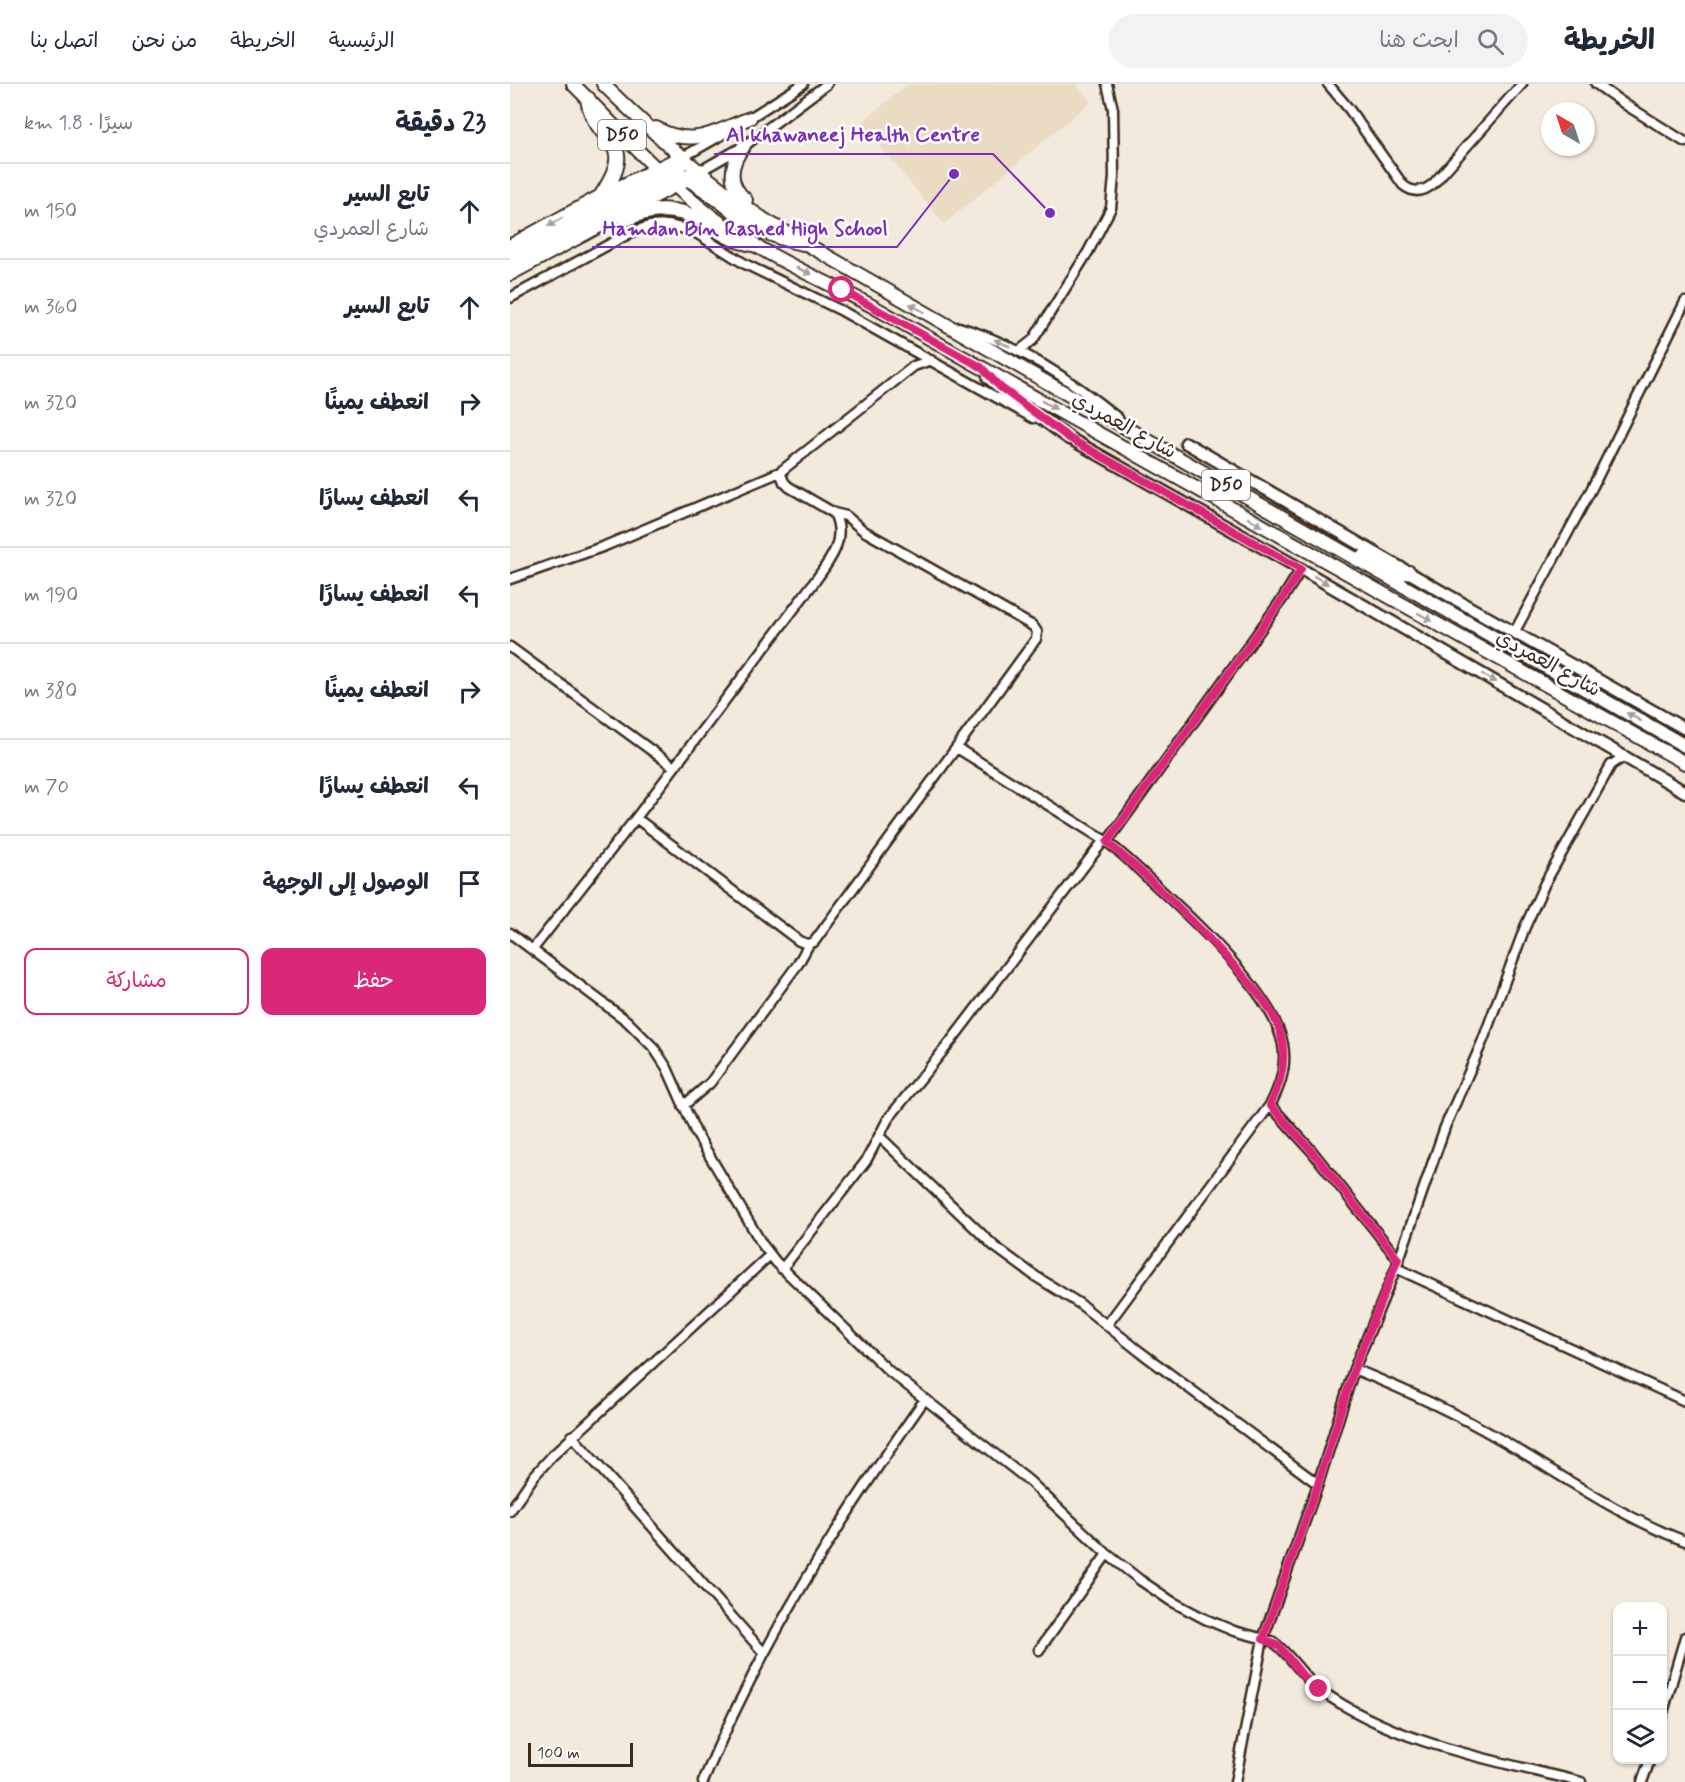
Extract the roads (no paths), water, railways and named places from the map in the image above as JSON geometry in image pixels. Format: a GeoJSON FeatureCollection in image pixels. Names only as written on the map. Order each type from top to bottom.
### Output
{"type":"FeatureCollection","features":[{"type":"Feature","properties":{"kind":"highway"},"geometry":{"type":"LineString","coordinates":[[588,99],[592,113],[612,141],[617,156],[615,174],[601,197]]}},
{"type":"Feature","properties":{"kind":"highway"},"geometry":{"type":"LineString","coordinates":[[510,273],[596,227],[667,176],[683,157]]}},
{"type":"Feature","properties":{"kind":"highway"},"geometry":{"type":"LineString","coordinates":[[687,178],[700,171]]}},
{"type":"Feature","properties":{"kind":"highway"},"geometry":{"type":"LineString","coordinates":[[510,262],[667,176]]}},
{"type":"Feature","properties":{"kind":"highway"},"geometry":{"type":"LineString","coordinates":[[510,247],[601,197],[667,176],[687,178],[756,227],[775,236],[804,243]]}},
{"type":"Feature","properties":{"kind":"highway"},"geometry":{"type":"LineString","coordinates":[[596,227],[612,225],[645,212],[675,211],[698,218],[731,239],[753,244]]}},
{"type":"Feature","properties":{"kind":"main road","name":"شارع العمردي"},"geometry":{"type":"LineString","coordinates":[[573,84],[667,176],[716,219],[753,244],[981,367],[1685,763]]}},
{"type":"Feature","properties":{"kind":"main road","name":"شارع العمردي"},"geometry":{"type":"LineString","coordinates":[[603,84],[683,157],[768,222],[1685,746]]}},
{"type":"Feature","properties":{"kind":"main road"},"geometry":{"type":"LineString","coordinates":[[637,117],[663,132],[685,138],[713,134],[750,118]]}},
{"type":"Feature","properties":{"kind":"main road"},"geometry":{"type":"LineString","coordinates":[[744,146],[734,162],[733,181],[740,195],[768,222]]}},
{"type":"Feature","properties":{"kind":"main road"},"geometry":{"type":"LineString","coordinates":[[981,367],[1000,387],[1069,438]]}},
{"type":"Feature","properties":{"kind":"main road"},"geometry":{"type":"LineString","coordinates":[[1302,528],[1331,538],[1402,574],[1410,572]]}},
{"type":"Feature","properties":{"kind":"street"},"geometry":{"type":"LineString","coordinates":[[683,157],[803,84]]}},
{"type":"Feature","properties":{"kind":"street"},"geometry":{"type":"LineString","coordinates":[[760,134],[789,107],[819,84]]}},
{"type":"Feature","properties":{"kind":"street"},"geometry":{"type":"LineString","coordinates":[[700,171],[744,146],[827,84]]}},
{"type":"Feature","properties":{"kind":"street"},"geometry":{"type":"LineString","coordinates":[[1019,351],[1030,343],[1043,323],[1088,252],[1111,208],[1114,177],[1113,110],[1107,84]]}},
{"type":"Feature","properties":{"kind":"street"},"geometry":{"type":"LineString","coordinates":[[1328,84],[1349,109],[1403,185],[1418,191],[1434,183],[1522,84]]}},
{"type":"Feature","properties":{"kind":"street"},"geometry":{"type":"LineString","coordinates":[[1596,84],[1685,142]]}},
{"type":"Feature","properties":{"kind":"street"},"geometry":{"type":"LineString","coordinates":[[510,298],[634,231],[650,226],[668,225],[685,228],[745,264],[819,298],[931,360],[1301,569],[1685,792]]}},
{"type":"Feature","properties":{"kind":"street"},"geometry":{"type":"LineString","coordinates":[[1514,633],[1592,488],[1685,302]]}},
{"type":"Feature","properties":{"kind":"street"},"geometry":{"type":"LineString","coordinates":[[943,323],[986,336],[1019,351],[1069,381],[1137,434]]}},
{"type":"Feature","properties":{"kind":"street"},"geometry":{"type":"LineString","coordinates":[[913,350],[914,366]]}},
{"type":"Feature","properties":{"kind":"street"},"geometry":{"type":"LineString","coordinates":[[510,579],[605,546],[780,472],[914,366],[931,360]]}},
{"type":"Feature","properties":{"kind":"street"},"geometry":{"type":"LineString","coordinates":[[1186,443],[1685,729]]}},
{"type":"Feature","properties":{"kind":"street"},"geometry":{"type":"LineString","coordinates":[[683,1106],[710,1083],[798,964],[809,944],[817,940],[866,869],[1036,639],[1037,632],[1033,626],[864,531],[846,516],[834,513],[789,487],[780,472]]}},
{"type":"Feature","properties":{"kind":"street"},"geometry":{"type":"LineString","coordinates":[[533,949],[636,818],[823,570],[839,538],[838,521],[834,513]]}},
{"type":"Feature","properties":{"kind":"street"},"geometry":{"type":"LineString","coordinates":[[782,1269],[861,1169],[888,1119],[1105,841],[1283,598],[1301,569]]}},
{"type":"Feature","properties":{"kind":"street"},"geometry":{"type":"LineString","coordinates":[[510,647],[674,767]]}},
{"type":"Feature","properties":{"kind":"street"},"geometry":{"type":"LineString","coordinates":[[1608,746],[1611,765]]}},
{"type":"Feature","properties":{"kind":"street"},"geometry":{"type":"LineString","coordinates":[[957,748],[1105,841],[1166,895],[1216,946],[1251,985],[1274,1018],[1280,1032],[1284,1062],[1282,1077],[1270,1105],[1107,1325]]}},
{"type":"Feature","properties":{"kind":"street"},"geometry":{"type":"LineString","coordinates":[[1235,1782],[1263,1639],[1318,1484],[1354,1369],[1397,1263],[1445,1127],[1484,1040],[1525,927],[1545,884],[1611,765],[1625,756]]}},
{"type":"Feature","properties":{"kind":"street"},"geometry":{"type":"LineString","coordinates":[[636,818],[800,941],[809,944]]}},
{"type":"Feature","properties":{"kind":"street"},"geometry":{"type":"LineString","coordinates":[[510,933],[627,1021],[646,1038],[667,1068],[683,1106],[706,1150],[770,1254],[782,1269],[869,1353],[1028,1480],[1107,1554],[1148,1585],[1188,1610],[1219,1626],[1279,1646],[1303,1676],[1319,1689],[1399,1733],[1450,1750],[1581,1782]]}},
{"type":"Feature","properties":{"kind":"street"},"geometry":{"type":"LineString","coordinates":[[1270,1105],[1305,1142],[1397,1263],[1685,1401]]}},
{"type":"Feature","properties":{"kind":"street"},"geometry":{"type":"LineString","coordinates":[[879,1136],[994,1246],[1013,1261],[1080,1304],[1139,1351],[1318,1484]]}},
{"type":"Feature","properties":{"kind":"street"},"geometry":{"type":"LineString","coordinates":[[510,1511],[534,1476],[572,1436],[770,1254]]}},
{"type":"Feature","properties":{"kind":"street"},"geometry":{"type":"LineString","coordinates":[[1354,1369],[1469,1422],[1627,1515],[1685,1541]]}},
{"type":"Feature","properties":{"kind":"street"},"geometry":{"type":"LineString","coordinates":[[703,1782],[718,1746],[764,1653],[800,1589],[839,1525],[924,1399]]}},
{"type":"Feature","properties":{"kind":"street"},"geometry":{"type":"LineString","coordinates":[[572,1436],[764,1653]]}},
{"type":"Feature","properties":{"kind":"street"},"geometry":{"type":"LineString","coordinates":[[1039,1650],[1107,1554]]}},
{"type":"Feature","properties":{"kind":"street"},"geometry":{"type":"LineString","coordinates":[[1664,1710],[1685,1637]]}},
{"type":"Feature","properties":{"kind":"street"},"geometry":{"type":"LineString","coordinates":[[1642,1782],[1649,1764]]}},
{"type":"Feature","properties":{"kind":"place","name":"Hamdan Bin Rashed High School"},"geometry":{"type":"Point","coordinates":[954,174]}},
{"type":"Feature","properties":{"kind":"place","name":"Al khawaneej Health Centre"},"geometry":{"type":"Point","coordinates":[1050,213]}}]}
